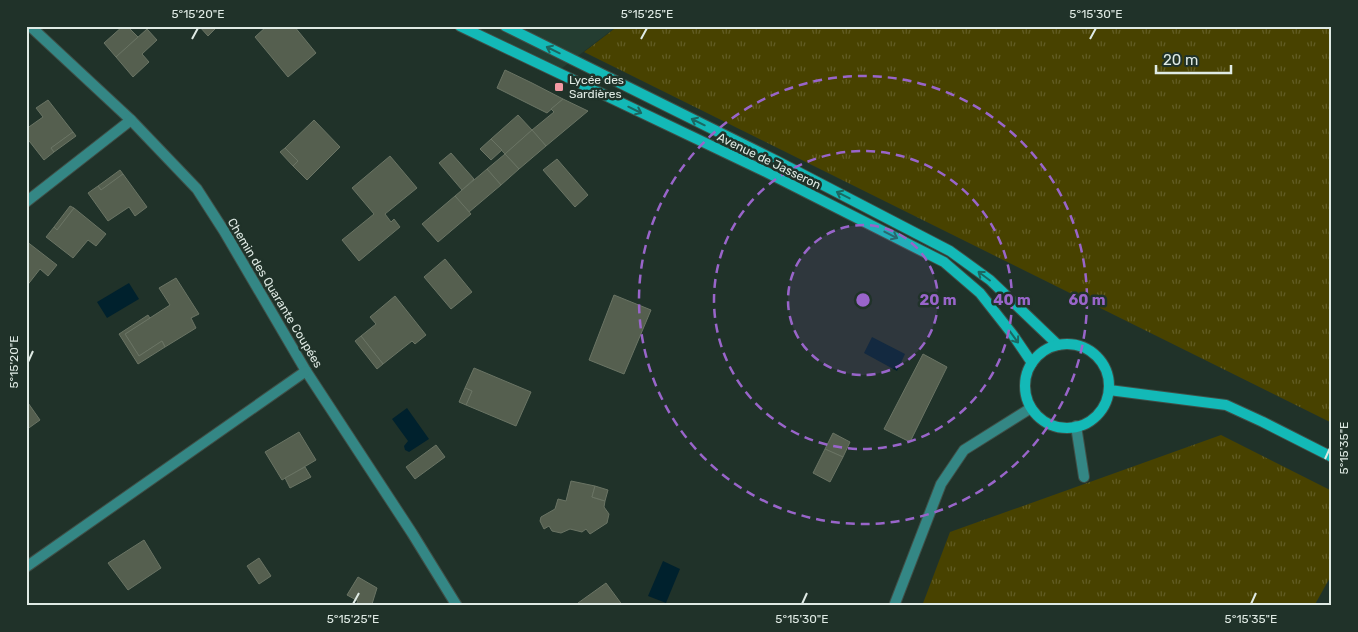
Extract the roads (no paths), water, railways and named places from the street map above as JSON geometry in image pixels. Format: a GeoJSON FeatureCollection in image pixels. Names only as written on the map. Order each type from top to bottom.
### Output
{"type":"FeatureCollection","features":[{"type":"Feature","properties":{"kind":"main road","name":"Avenue de Jasseron"},"geometry":{"type":"LineString","coordinates":[[505,26],[777,161],[950,251],[990,280],[1058,345]]}},
{"type":"Feature","properties":{"kind":"main road","name":"Avenue de Jasseron"},"geometry":{"type":"LineString","coordinates":[[466,28],[764,171],[944,262],[980,292],[1032,363]]}},
{"type":"Feature","properties":{"kind":"main road"},"geometry":{"type":"LineString","coordinates":[[1072,344],[1086,348],[1098,357],[1108,375],[1109,390],[1105,404],[1097,416],[1085,424],[1071,428],[1054,426],[1041,419],[1031,408],[1026,394],[1026,379],[1032,363],[1038,355],[1058,345],[1072,344]]}},
{"type":"Feature","properties":{"kind":"main road"},"geometry":{"type":"LineString","coordinates":[[1109,390],[1226,405],[1332,456]]}},
{"type":"Feature","properties":{"kind":"street","name":"Chemin des Quarante Coupées"},"geometry":{"type":"LineString","coordinates":[[30,26],[131,120],[197,189],[224,231],[306,371],[412,533],[457,606]]}},
{"type":"Feature","properties":{"kind":"street"},"geometry":{"type":"LineString","coordinates":[[26,202],[131,120]]}},
{"type":"Feature","properties":{"kind":"street"},"geometry":{"type":"LineString","coordinates":[[26,567],[306,371]]}},
{"type":"Feature","properties":{"kind":"street"},"geometry":{"type":"LineString","coordinates":[[894,606],[941,484],[964,450],[1031,408]]}},
{"type":"Feature","properties":{"kind":"street"},"geometry":{"type":"LineString","coordinates":[[1076,426],[1084,477]]}},
{"type":"Feature","properties":{"kind":"water"},"geometry":{"type":"Polygon","coordinates":[[[129,283],[139,299],[107,318],[97,302],[129,283]]]}},
{"type":"Feature","properties":{"kind":"water"},"geometry":{"type":"Polygon","coordinates":[[[872,337],[905,354],[897,371],[864,353],[872,337]]]}},
{"type":"Feature","properties":{"kind":"water"},"geometry":{"type":"Polygon","coordinates":[[[407,408],[429,439],[409,452],[405,450],[404,446],[408,441],[392,419],[407,408]]]}},
{"type":"Feature","properties":{"kind":"water"},"geometry":{"type":"Polygon","coordinates":[[[663,561],[680,569],[666,603],[648,596],[663,561]]]}},
{"type":"Feature","properties":{"kind":"place","name":"Lycée des Sardières"},"geometry":{"type":"Point","coordinates":[559,87]}}]}
